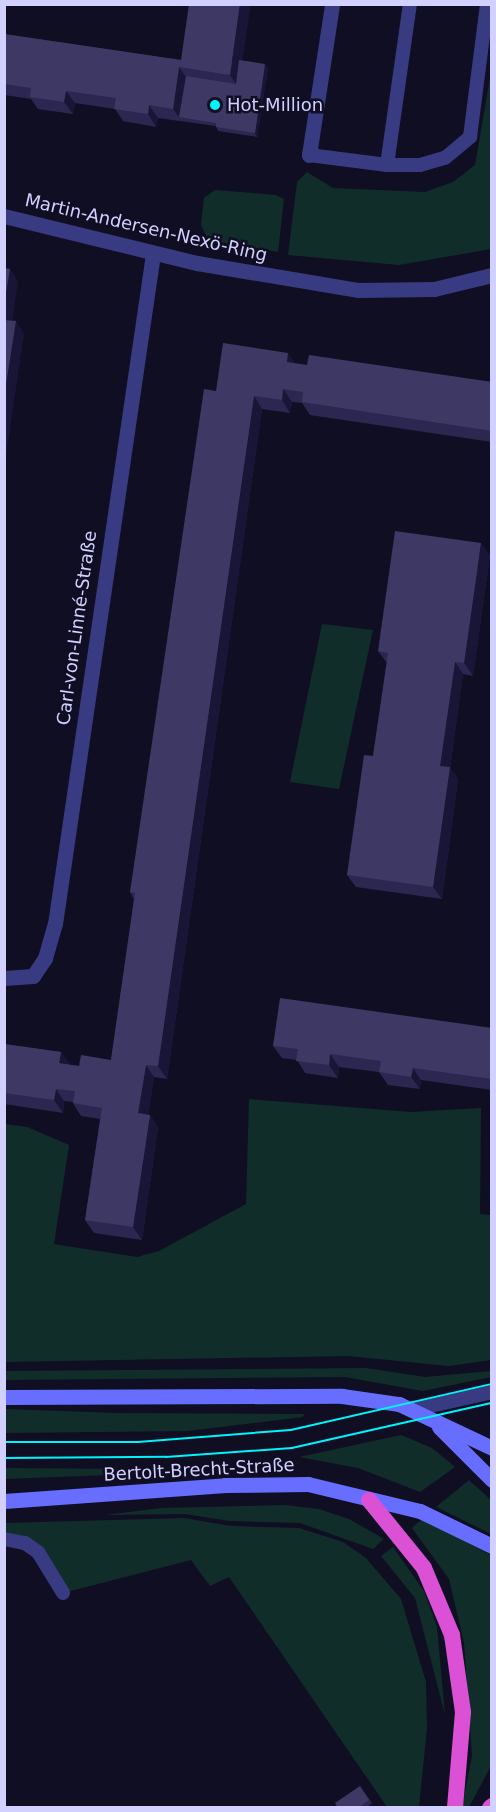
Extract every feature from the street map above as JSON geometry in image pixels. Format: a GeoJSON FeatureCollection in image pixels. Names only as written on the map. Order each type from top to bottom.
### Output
{"type":"FeatureCollection","features":[{"type":"Feature","properties":{"kind":"highway"},"geometry":{"type":"LineString","coordinates":[[369,1500],[424,1568],[452,1635],[463,1712],[455,1808]]}},
{"type":"Feature","properties":{"kind":"main road"},"geometry":{"type":"LineString","coordinates":[[4,1397],[342,1396],[412,1410],[492,1448]]}},
{"type":"Feature","properties":{"kind":"main road"},"geometry":{"type":"LineString","coordinates":[[435,1422],[492,1480]]}},
{"type":"Feature","properties":{"kind":"main road","name":"Bertolt-Brecht-Straße"},"geometry":{"type":"LineString","coordinates":[[4,1501],[277,1482],[337,1490],[369,1500],[420,1511],[492,1546]]}},
{"type":"Feature","properties":{"kind":"street"},"geometry":{"type":"LineString","coordinates":[[309,155],[332,4]]}},
{"type":"Feature","properties":{"kind":"street","name":"Martin-Andersen-Nexö-Ring"},"geometry":{"type":"LineString","coordinates":[[4,216],[153,254],[359,290],[434,289],[492,275]]}},
{"type":"Feature","properties":{"kind":"street","name":"Carl-von-Linné-Straße"},"geometry":{"type":"LineString","coordinates":[[4,978],[33,976],[45,958],[54,924],[153,254]]}},
{"type":"Feature","properties":{"kind":"lane"},"geometry":{"type":"LineString","coordinates":[[387,165],[410,4]]}},
{"type":"Feature","properties":{"kind":"lane"},"geometry":{"type":"LineString","coordinates":[[309,155],[387,165],[420,165],[445,158],[470,137],[487,4]]}},
{"type":"Feature","properties":{"kind":"lane"},"geometry":{"type":"LineString","coordinates":[[412,1410],[492,1392]]}},
{"type":"Feature","properties":{"kind":"lane"},"geometry":{"type":"LineString","coordinates":[[4,1539],[25,1543],[38,1552],[63,1593]]}},
{"type":"Feature","properties":{"kind":"green space"},"geometry":{"type":"Polygon","coordinates":[[[491,72],[491,249],[399,265],[288,255],[297,182],[307,172],[333,188],[425,192],[453,182],[475,165],[491,72]]]}},
{"type":"Feature","properties":{"kind":"green space"},"geometry":{"type":"Polygon","coordinates":[[[215,190],[276,195],[284,199],[278,252],[208,240],[201,225],[204,198],[215,190]]]}},
{"type":"Feature","properties":{"kind":"green space"},"geometry":{"type":"Polygon","coordinates":[[[322,624],[373,630],[339,789],[290,782],[322,624]]]}},
{"type":"Feature","properties":{"kind":"green space"},"geometry":{"type":"Polygon","coordinates":[[[249,1099],[411,1112],[481,1108],[480,1214],[491,1215],[491,1360],[449,1366],[348,1356],[5,1362],[5,1124],[27,1127],[69,1145],[54,1244],[137,1257],[159,1251],[246,1204],[249,1099]]]}},
{"type":"Feature","properties":{"kind":"green space"},"geometry":{"type":"Polygon","coordinates":[[[366,1368],[425,1377],[491,1371],[491,1377],[423,1391],[345,1377],[4,1380],[5,1371],[366,1368]]]}},
{"type":"Feature","properties":{"kind":"green space"},"geometry":{"type":"Polygon","coordinates":[[[5,1409],[117,1413],[304,1414],[303,1417],[188,1431],[5,1433],[5,1409]]]}},
{"type":"Feature","properties":{"kind":"green space"},"geometry":{"type":"Polygon","coordinates":[[[401,1435],[432,1448],[455,1467],[420,1492],[358,1468],[299,1457],[401,1435]]]}},
{"type":"Feature","properties":{"kind":"green space"},"geometry":{"type":"Polygon","coordinates":[[[5,1468],[135,1469],[135,1474],[5,1479],[5,1468]]]}},
{"type":"Feature","properties":{"kind":"green space"},"geometry":{"type":"Polygon","coordinates":[[[469,1480],[491,1500],[491,1534],[436,1507],[469,1480]]]}},
{"type":"Feature","properties":{"kind":"green space"},"geometry":{"type":"Polygon","coordinates":[[[285,1505],[319,1509],[349,1519],[384,1539],[373,1549],[300,1523],[230,1521],[185,1514],[105,1515],[161,1508],[285,1505]]]}},
{"type":"Feature","properties":{"kind":"green space"},"geometry":{"type":"Polygon","coordinates":[[[184,1518],[231,1526],[299,1528],[343,1542],[366,1558],[401,1599],[426,1682],[427,1728],[419,1807],[387,1807],[229,1577],[210,1586],[191,1560],[63,1593],[38,1552],[5,1540],[5,1523],[184,1518]]]}},
{"type":"Feature","properties":{"kind":"green space"},"geometry":{"type":"Polygon","coordinates":[[[422,1519],[491,1555],[491,1766],[469,1807],[462,1807],[472,1756],[464,1643],[449,1579],[412,1528],[422,1519]]]}},
{"type":"Feature","properties":{"kind":"green space"},"geometry":{"type":"Polygon","coordinates":[[[393,1547],[424,1591],[437,1627],[445,1715],[415,1598],[381,1556],[393,1547]]]}},
{"type":"Feature","properties":{"kind":"building"},"geometry":{"type":"Polygon","coordinates":[[[189,4],[240,4],[230,75],[179,67],[173,109],[149,105],[148,114],[114,109],[116,98],[66,91],[64,102],[30,97],[31,88],[4,84],[4,34],[181,60],[189,4]]]}},
{"type":"Feature","properties":{"kind":"building"},"geometry":{"type":"Polygon","coordinates":[[[239,60],[265,64],[255,133],[216,127],[216,123],[179,117],[186,76],[236,84],[239,60]]]}},
{"type":"Feature","properties":{"kind":"building"},"geometry":{"type":"Polygon","coordinates":[[[4,268],[10,269],[4,306],[4,268]]]}},
{"type":"Feature","properties":{"kind":"building"},"geometry":{"type":"Polygon","coordinates":[[[4,320],[16,321],[4,398],[4,320]]]}},
{"type":"Feature","properties":{"kind":"building"},"geometry":{"type":"Polygon","coordinates":[[[223,343],[288,353],[287,362],[307,365],[309,355],[492,382],[492,431],[302,402],[303,392],[283,389],[282,400],[254,396],[158,1066],[146,1065],[138,1113],[150,1115],[133,1227],[85,1220],[102,1108],[73,1103],[75,1091],[56,1089],[54,1100],[4,1093],[4,1044],[61,1052],[59,1063],[72,1065],[79,1066],[81,1055],[111,1060],[135,893],[130,892],[204,389],[216,391],[223,343]]]}},
{"type":"Feature","properties":{"kind":"building"},"geometry":{"type":"Polygon","coordinates":[[[395,531],[481,543],[464,663],[455,662],[440,766],[450,767],[433,887],[347,875],[364,755],[373,756],[388,653],[378,651],[395,531]]]}},
{"type":"Feature","properties":{"kind":"building"},"geometry":{"type":"Polygon","coordinates":[[[280,998],[492,1028],[492,1079],[413,1068],[411,1077],[379,1072],[381,1061],[330,1054],[329,1065],[296,1061],[298,1049],[273,1046],[280,998]]]}},
{"type":"Feature","properties":{"kind":"building"},"geometry":{"type":"Polygon","coordinates":[[[360,1786],[369,1800],[358,1808],[338,1808],[335,1803],[360,1786]]]}},
{"type":"Feature","properties":{"kind":"tram line"},"geometry":{"type":"LineString","coordinates":[[4,1442],[138,1442],[291,1430],[492,1384]]}},
{"type":"Feature","properties":{"kind":"tram line"},"geometry":{"type":"LineString","coordinates":[[4,1458],[166,1457],[292,1448],[492,1403]]}},
{"type":"Feature","properties":{"kind":"place","name":"Hot-Million"},"geometry":{"type":"Point","coordinates":[215,105]}}]}
